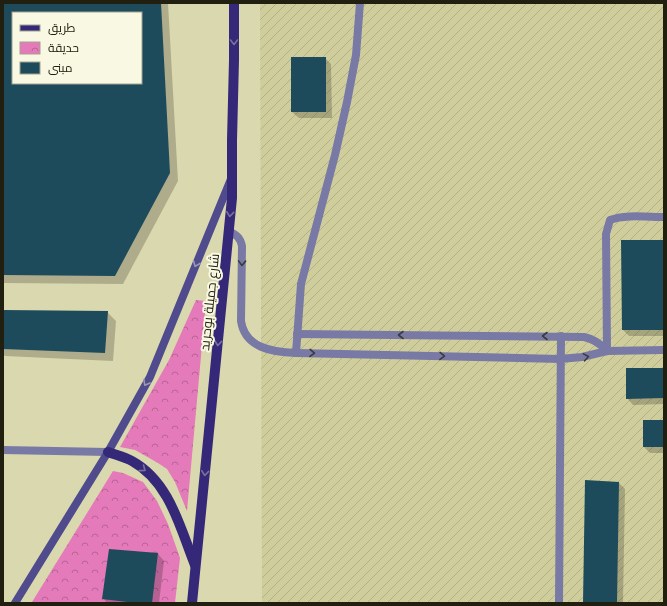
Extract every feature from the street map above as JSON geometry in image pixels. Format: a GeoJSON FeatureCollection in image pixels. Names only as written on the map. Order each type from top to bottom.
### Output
{"type":"FeatureCollection","features":[{"type":"Feature","properties":{"kind":"main road","name":"شارع جميلة بوحريد"},"geometry":{"type":"LineString","coordinates":[[192,603],[232,198],[234,3]]}},
{"type":"Feature","properties":{"kind":"main road"},"geometry":{"type":"LineString","coordinates":[[15,603],[108,452],[150,377],[232,176]]}},
{"type":"Feature","properties":{"kind":"main road"},"geometry":{"type":"LineString","coordinates":[[108,452],[132,460],[149,473],[159,485],[170,502],[196,568]]}},
{"type":"Feature","properties":{"kind":"street"},"geometry":{"type":"LineString","coordinates":[[296,353],[301,284],[335,155],[347,102],[356,55],[360,3]]}},
{"type":"Feature","properties":{"kind":"street"},"geometry":{"type":"LineString","coordinates":[[607,351],[606,234],[610,220],[625,217],[664,217]]}},
{"type":"Feature","properties":{"kind":"street"},"geometry":{"type":"LineString","coordinates":[[229,231],[236,234],[240,239],[242,246],[242,328],[249,339],[254,344],[261,347],[296,353],[560,359],[582,357],[607,351],[664,350]]}},
{"type":"Feature","properties":{"kind":"street"},"geometry":{"type":"LineString","coordinates":[[297,334],[584,336],[596,341],[607,351]]}},
{"type":"Feature","properties":{"kind":"street"},"geometry":{"type":"LineString","coordinates":[[559,603],[561,336]]}},
{"type":"Feature","properties":{"kind":"street"},"geometry":{"type":"LineString","coordinates":[[3,450],[108,452]]}},
{"type":"Feature","properties":{"kind":"shaded area"},"geometry":{"type":"Polygon","coordinates":[[[260,3],[664,3],[664,603],[262,603],[260,3]]]}},
{"type":"Feature","properties":{"kind":"green space"},"geometry":{"type":"Polygon","coordinates":[[[196,300],[206,301],[187,511],[175,482],[167,469],[135,450],[120,447],[169,360],[196,300]]]}},
{"type":"Feature","properties":{"kind":"green space"},"geometry":{"type":"Polygon","coordinates":[[[113,471],[123,473],[143,482],[157,501],[168,524],[180,558],[175,603],[32,602],[113,471]]]}},
{"type":"Feature","properties":{"kind":"building"},"geometry":{"type":"Polygon","coordinates":[[[3,3],[161,3],[170,173],[115,276],[3,275],[3,3]]]}},
{"type":"Feature","properties":{"kind":"building"},"geometry":{"type":"Polygon","coordinates":[[[291,57],[326,57],[326,112],[291,112],[291,57]]]}},
{"type":"Feature","properties":{"kind":"building"},"geometry":{"type":"Polygon","coordinates":[[[621,240],[664,240],[664,330],[622,330],[621,240]]]}},
{"type":"Feature","properties":{"kind":"building"},"geometry":{"type":"Polygon","coordinates":[[[3,310],[108,311],[105,353],[3,349],[3,310]]]}},
{"type":"Feature","properties":{"kind":"building"},"geometry":{"type":"Polygon","coordinates":[[[626,368],[664,368],[664,398],[626,399],[626,368]]]}},
{"type":"Feature","properties":{"kind":"building"},"geometry":{"type":"Polygon","coordinates":[[[643,420],[664,420],[664,447],[643,447],[643,420]]]}},
{"type":"Feature","properties":{"kind":"building"},"geometry":{"type":"Polygon","coordinates":[[[585,480],[619,482],[617,603],[583,603],[585,480]]]}},
{"type":"Feature","properties":{"kind":"building"},"geometry":{"type":"Polygon","coordinates":[[[109,549],[158,553],[152,603],[136,603],[102,599],[109,549]]]}}]}
